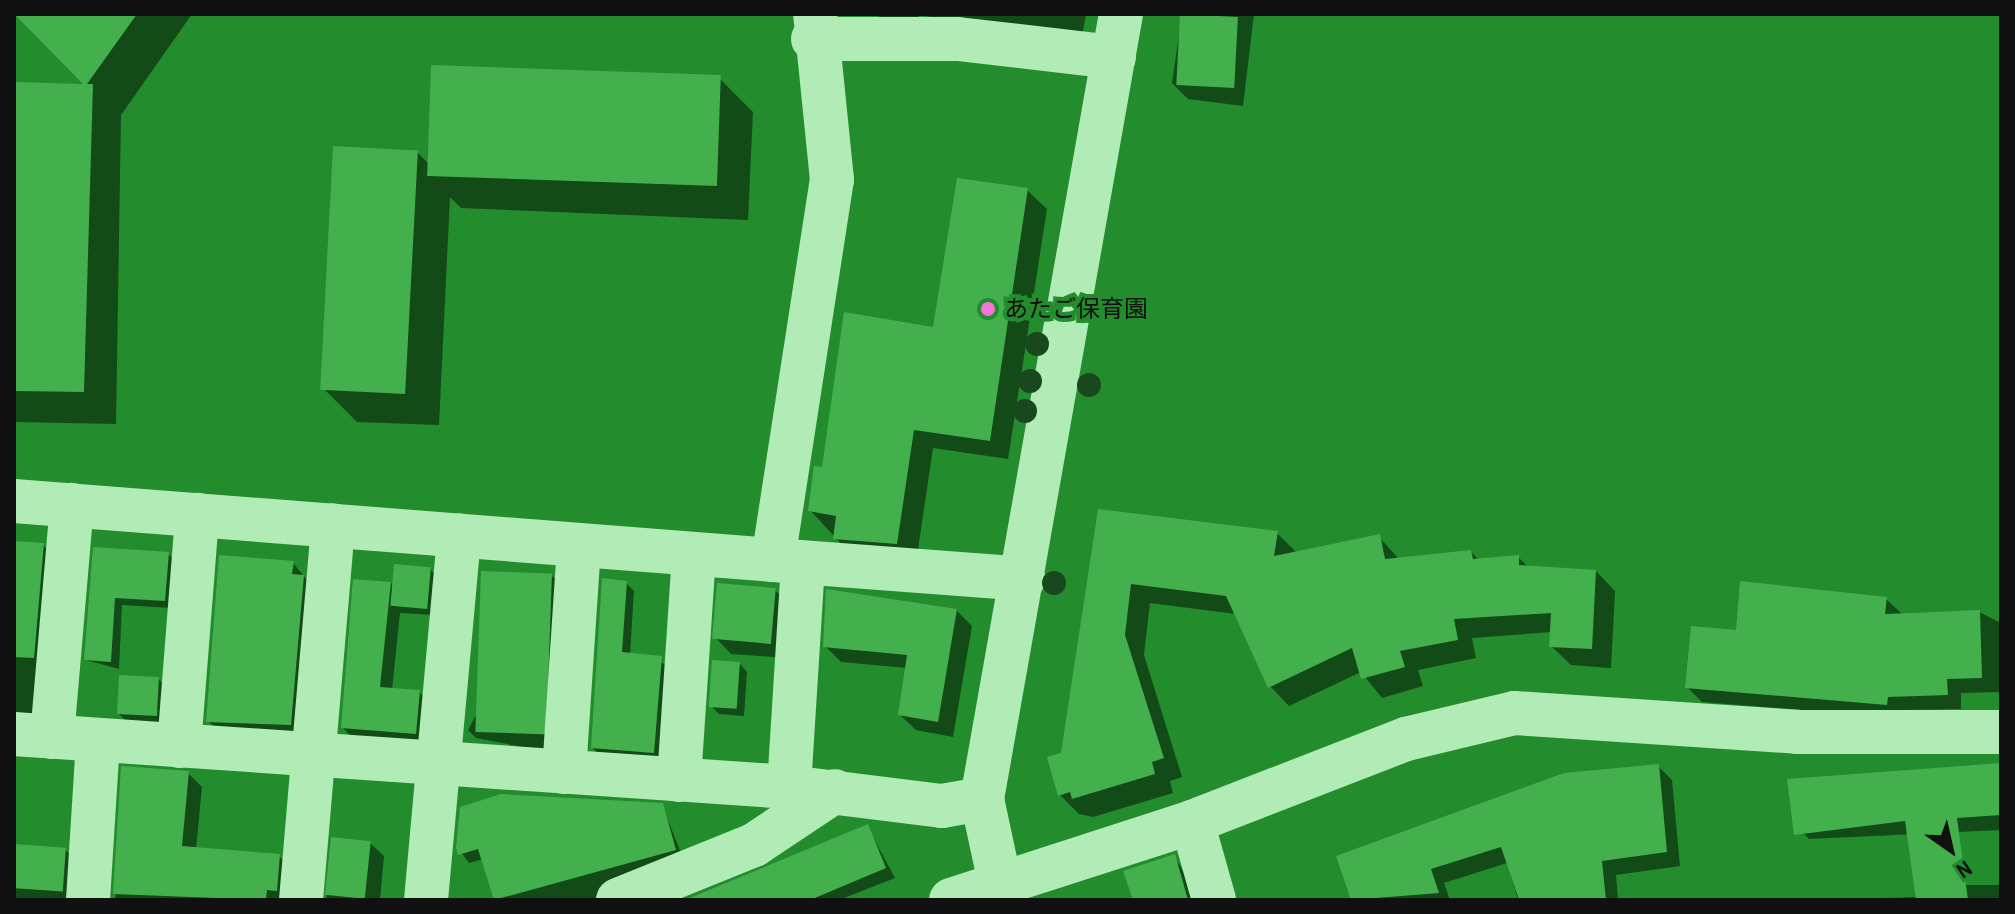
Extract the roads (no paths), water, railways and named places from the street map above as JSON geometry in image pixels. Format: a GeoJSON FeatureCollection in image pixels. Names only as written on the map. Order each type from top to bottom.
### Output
{"type":"FeatureCollection","features":[{"type":"Feature","properties":{"kind":"street"},"geometry":{"type":"LineString","coordinates":[[1000,883],[982,799],[1121,14]]}},
{"type":"Feature","properties":{"kind":"street"},"geometry":{"type":"LineString","coordinates":[[789,787],[788,561],[832,180],[814,27],[1114,57]]}},
{"type":"Feature","properties":{"kind":"street"},"geometry":{"type":"LineString","coordinates":[[14,501],[1023,579]]}},
{"type":"Feature","properties":{"kind":"street"},"geometry":{"type":"LineString","coordinates":[[72,505],[33,736],[789,787],[942,806],[982,799]]}},
{"type":"Feature","properties":{"kind":"street"},"geometry":{"type":"LineString","coordinates":[[179,746],[197,515]]}},
{"type":"Feature","properties":{"kind":"street"},"geometry":{"type":"LineString","coordinates":[[301,900],[333,525]]}},
{"type":"Feature","properties":{"kind":"street"},"geometry":{"type":"LineString","coordinates":[[426,900],[459,535]]}},
{"type":"Feature","properties":{"kind":"street"},"geometry":{"type":"LineString","coordinates":[[564,772],[579,545]]}},
{"type":"Feature","properties":{"kind":"street"},"geometry":{"type":"LineString","coordinates":[[679,780],[694,554]]}},
{"type":"Feature","properties":{"kind":"street"},"geometry":{"type":"LineString","coordinates":[[951,900],[1192,822],[1406,739],[1514,713],[1797,732],[2001,732]]}},
{"type":"Feature","properties":{"kind":"street"},"geometry":{"type":"LineString","coordinates":[[88,900],[98,741]]}},
{"type":"Feature","properties":{"kind":"street"},"geometry":{"type":"LineString","coordinates":[[618,900],[754,845],[835,791]]}},
{"type":"Feature","properties":{"kind":"street"},"geometry":{"type":"LineString","coordinates":[[1192,822],[1214,900]]}},
{"type":"Feature","properties":{"kind":"place","name":"あたご保育園"},"geometry":{"type":"Point","coordinates":[988,309]}}]}
